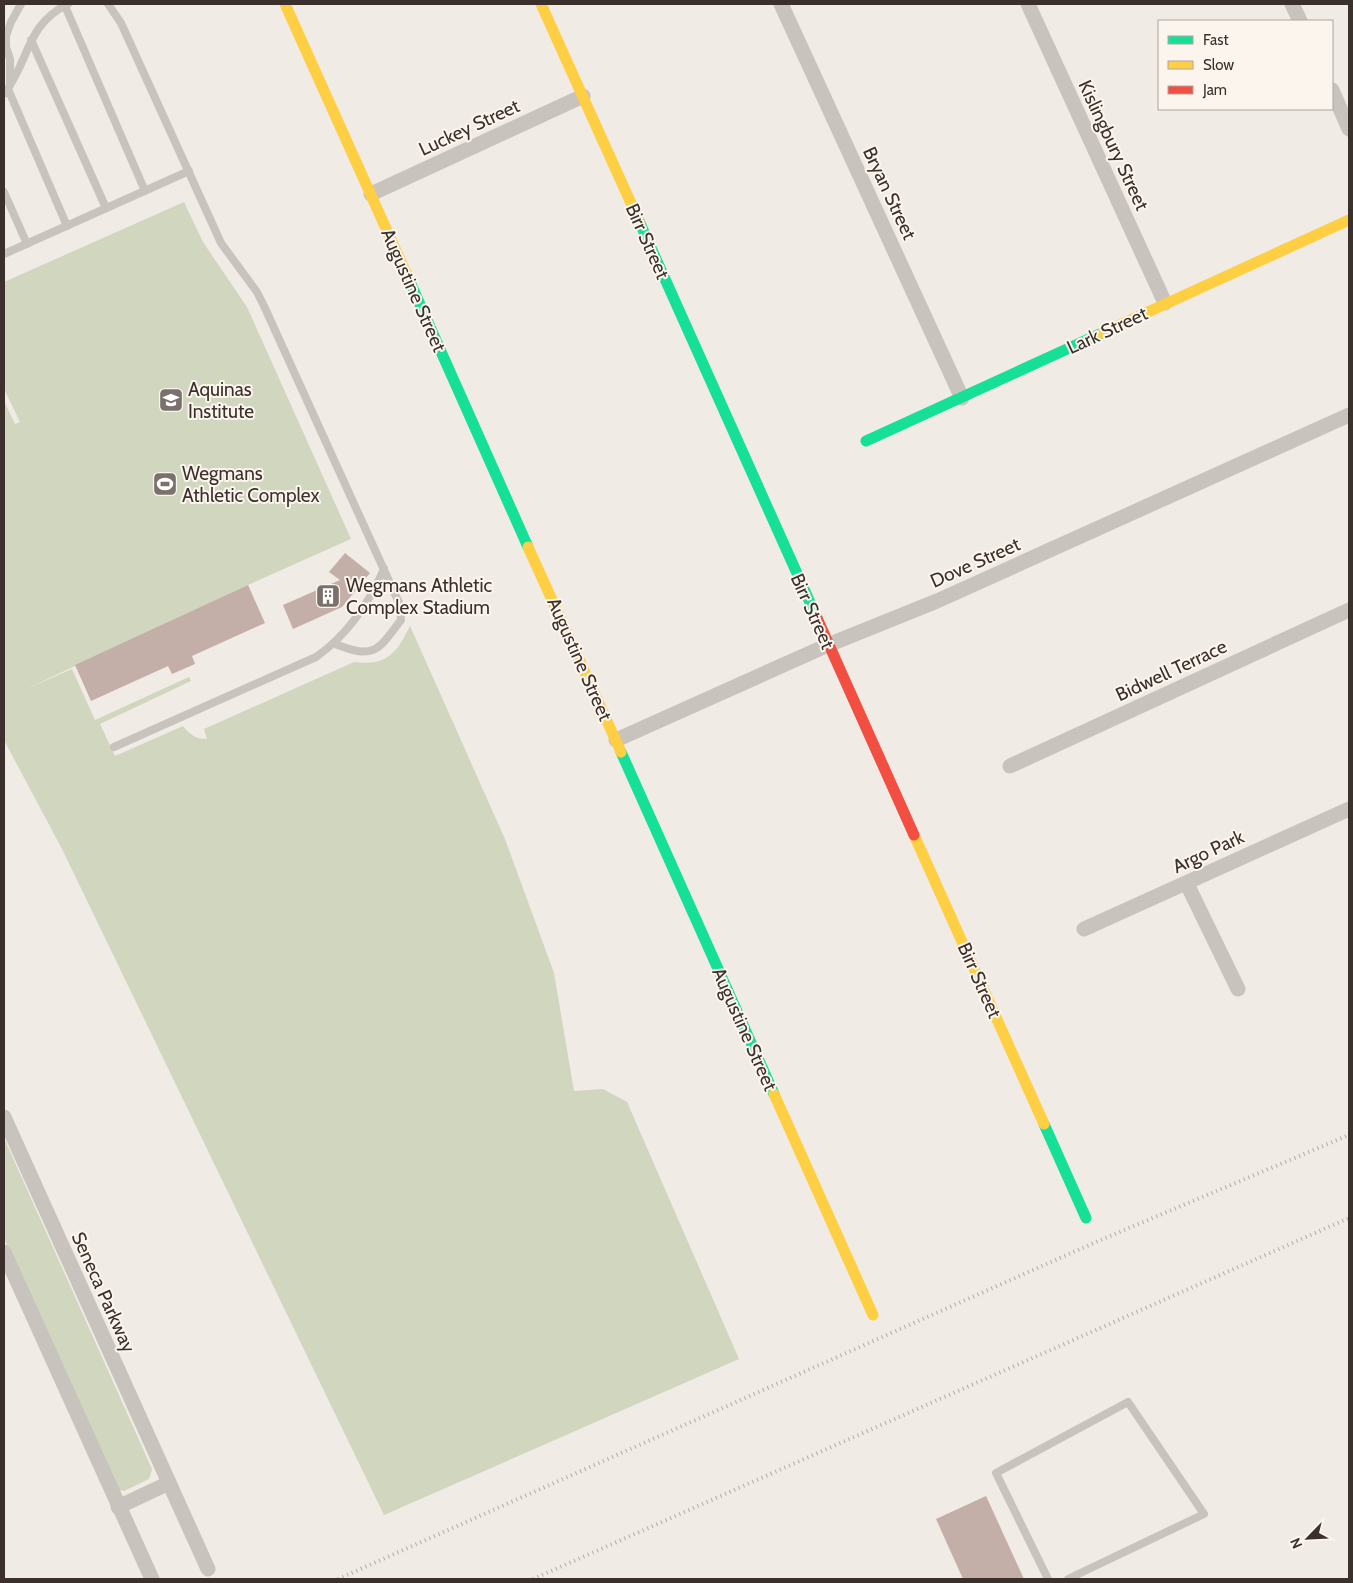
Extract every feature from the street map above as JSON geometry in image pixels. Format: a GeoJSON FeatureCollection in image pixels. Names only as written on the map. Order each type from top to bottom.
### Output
{"type":"FeatureCollection","features":[{"type":"Feature","properties":{"kind":"street","name":"Augustine Street"},"geometry":{"type":"LineString","coordinates":[[285,4],[873,1315]]}},
{"type":"Feature","properties":{"kind":"street","name":"Birr Street"},"geometry":{"type":"LineString","coordinates":[[541,4],[1086,1218]]}},
{"type":"Feature","properties":{"kind":"street","name":"Bryan Street"},"geometry":{"type":"LineString","coordinates":[[781,4],[962,398]]}},
{"type":"Feature","properties":{"kind":"street","name":"Kislingbury Street"},"geometry":{"type":"LineString","coordinates":[[1028,4],[1165,303]]}},
{"type":"Feature","properties":{"kind":"street"},"geometry":{"type":"LineString","coordinates":[[1292,4],[1300,20]]}},
{"type":"Feature","properties":{"kind":"street"},"geometry":{"type":"LineString","coordinates":[[1333,92],[1349,129]]}},
{"type":"Feature","properties":{"kind":"street","name":"Luckey Street"},"geometry":{"type":"LineString","coordinates":[[371,194],[583,96]]}},
{"type":"Feature","properties":{"kind":"street","name":"Lark Street"},"geometry":{"type":"LineString","coordinates":[[866,441],[1349,220]]}},
{"type":"Feature","properties":{"kind":"street","name":"Dove Street"},"geometry":{"type":"LineString","coordinates":[[616,740],[828,645],[937,601],[1349,415]]}},
{"type":"Feature","properties":{"kind":"street","name":"Bidwell Terrace"},"geometry":{"type":"LineString","coordinates":[[1010,766],[1349,610]]}},
{"type":"Feature","properties":{"kind":"street","name":"Argo Park"},"geometry":{"type":"LineString","coordinates":[[1084,930],[1349,809]]}},
{"type":"Feature","properties":{"kind":"street"},"geometry":{"type":"LineString","coordinates":[[1186,884],[1238,990]]}},
{"type":"Feature","properties":{"kind":"street","name":"Seneca Parkway"},"geometry":{"type":"LineString","coordinates":[[4,1117],[208,1569]]}},
{"type":"Feature","properties":{"kind":"street"},"geometry":{"type":"LineString","coordinates":[[4,1252],[152,1579]]}},
{"type":"Feature","properties":{"kind":"street"},"geometry":{"type":"LineString","coordinates":[[118,1507],[169,1483]]}},
{"type":"Feature","properties":{"kind":"lane"},"geometry":{"type":"LineString","coordinates":[[21,4],[6,36],[6,47],[10,59],[7,89],[67,226]]}},
{"type":"Feature","properties":{"kind":"lane"},"geometry":{"type":"LineString","coordinates":[[108,4],[121,23],[221,243],[257,292],[264,306],[400,606],[401,620],[377,648],[367,653],[354,652],[335,644]]}},
{"type":"Feature","properties":{"kind":"lane"},"geometry":{"type":"LineString","coordinates":[[7,89],[31,40],[49,15],[67,5],[145,191]]}},
{"type":"Feature","properties":{"kind":"lane"},"geometry":{"type":"LineString","coordinates":[[31,40],[106,208]]}},
{"type":"Feature","properties":{"kind":"lane"},"geometry":{"type":"LineString","coordinates":[[4,254],[188,172]]}},
{"type":"Feature","properties":{"kind":"lane"},"geometry":{"type":"LineString","coordinates":[[4,192],[27,244]]}},
{"type":"Feature","properties":{"kind":"lane"},"geometry":{"type":"LineString","coordinates":[[114,747],[316,657],[335,644],[375,589],[384,569]]}},
{"type":"Feature","properties":{"kind":"lane"},"geometry":{"type":"LineString","coordinates":[[1048,1579],[996,1473],[1128,1402],[1204,1514],[1068,1579]]}},
{"type":"Feature","properties":{"kind":"green space","name":"Aquinas Institute"},"geometry":{"type":"Polygon","coordinates":[[[184,202],[203,242],[247,307],[351,539],[24,690],[72,669],[95,720],[189,677],[191,681],[100,724],[115,756],[183,726],[193,736],[207,739],[204,729],[354,662],[365,663],[383,660],[395,651],[410,626],[505,839],[554,973],[574,1091],[603,1089],[627,1102],[739,1359],[384,1515],[62,849],[4,740],[4,401],[15,424],[20,422],[4,389],[4,282],[184,202]]]}},
{"type":"Feature","properties":{"kind":"green space"},"geometry":{"type":"Polygon","coordinates":[[[4,1138],[152,1469],[149,1479],[124,1491],[119,1490],[115,1486],[4,1238],[4,1138]]]}},
{"type":"Feature","properties":{"kind":"building","name":"Wegmans Athletic Complex Stadium"},"geometry":{"type":"Polygon","coordinates":[[[345,553],[370,573],[342,607],[293,629],[283,605],[340,580],[329,572],[345,553]]]}},
{"type":"Feature","properties":{"kind":"building"},"geometry":{"type":"Polygon","coordinates":[[[248,585],[265,623],[192,656],[195,664],[172,674],[168,666],[91,701],[75,665],[248,585]]]}},
{"type":"Feature","properties":{"kind":"building"},"geometry":{"type":"Polygon","coordinates":[[[986,1496],[1024,1579],[963,1579],[936,1519],[986,1496]]]}},
{"type":"Feature","properties":{"kind":"railway"},"geometry":{"type":"LineString","coordinates":[[338,1579],[1096,1242],[1349,1135]]}},
{"type":"Feature","properties":{"kind":"railway"},"geometry":{"type":"LineString","coordinates":[[533,1579],[1349,1218]]}},
{"type":"Feature","properties":{"kind":"traffic: fast"},"geometry":{"type":"LineString","coordinates":[[639,221],[817,618]]}},
{"type":"Feature","properties":{"kind":"traffic: fast"},"geometry":{"type":"LineString","coordinates":[[406,273],[528,547]]}},
{"type":"Feature","properties":{"kind":"traffic: fast"},"geometry":{"type":"LineString","coordinates":[[866,441],[1102,333]]}},
{"type":"Feature","properties":{"kind":"traffic: fast"},"geometry":{"type":"LineString","coordinates":[[621,752],[774,1094]]}},
{"type":"Feature","properties":{"kind":"traffic: fast"},"geometry":{"type":"LineString","coordinates":[[1044,1124],[1086,1218]]}},
{"type":"Feature","properties":{"kind":"traffic: slow"},"geometry":{"type":"LineString","coordinates":[[285,4],[406,273]]}},
{"type":"Feature","properties":{"kind":"traffic: slow"},"geometry":{"type":"LineString","coordinates":[[541,4],[639,221]]}},
{"type":"Feature","properties":{"kind":"traffic: slow"},"geometry":{"type":"LineString","coordinates":[[1102,333],[1349,220]]}},
{"type":"Feature","properties":{"kind":"traffic: slow"},"geometry":{"type":"LineString","coordinates":[[528,547],[621,752]]}},
{"type":"Feature","properties":{"kind":"traffic: slow"},"geometry":{"type":"LineString","coordinates":[[914,835],[1044,1124]]}},
{"type":"Feature","properties":{"kind":"traffic: slow"},"geometry":{"type":"LineString","coordinates":[[774,1094],[873,1315]]}},
{"type":"Feature","properties":{"kind":"traffic: jam"},"geometry":{"type":"LineString","coordinates":[[817,618],[914,835]]}},
{"type":"Feature","properties":{"kind":"place","name":"Aquinas Institute"},"geometry":{"type":"Point","coordinates":[171,400]}},
{"type":"Feature","properties":{"kind":"place","name":"Wegmans Athletic Complex"},"geometry":{"type":"Point","coordinates":[165,484]}},
{"type":"Feature","properties":{"kind":"place","name":"Wegmans Athletic Complex Stadium"},"geometry":{"type":"Point","coordinates":[328,596]}}]}
